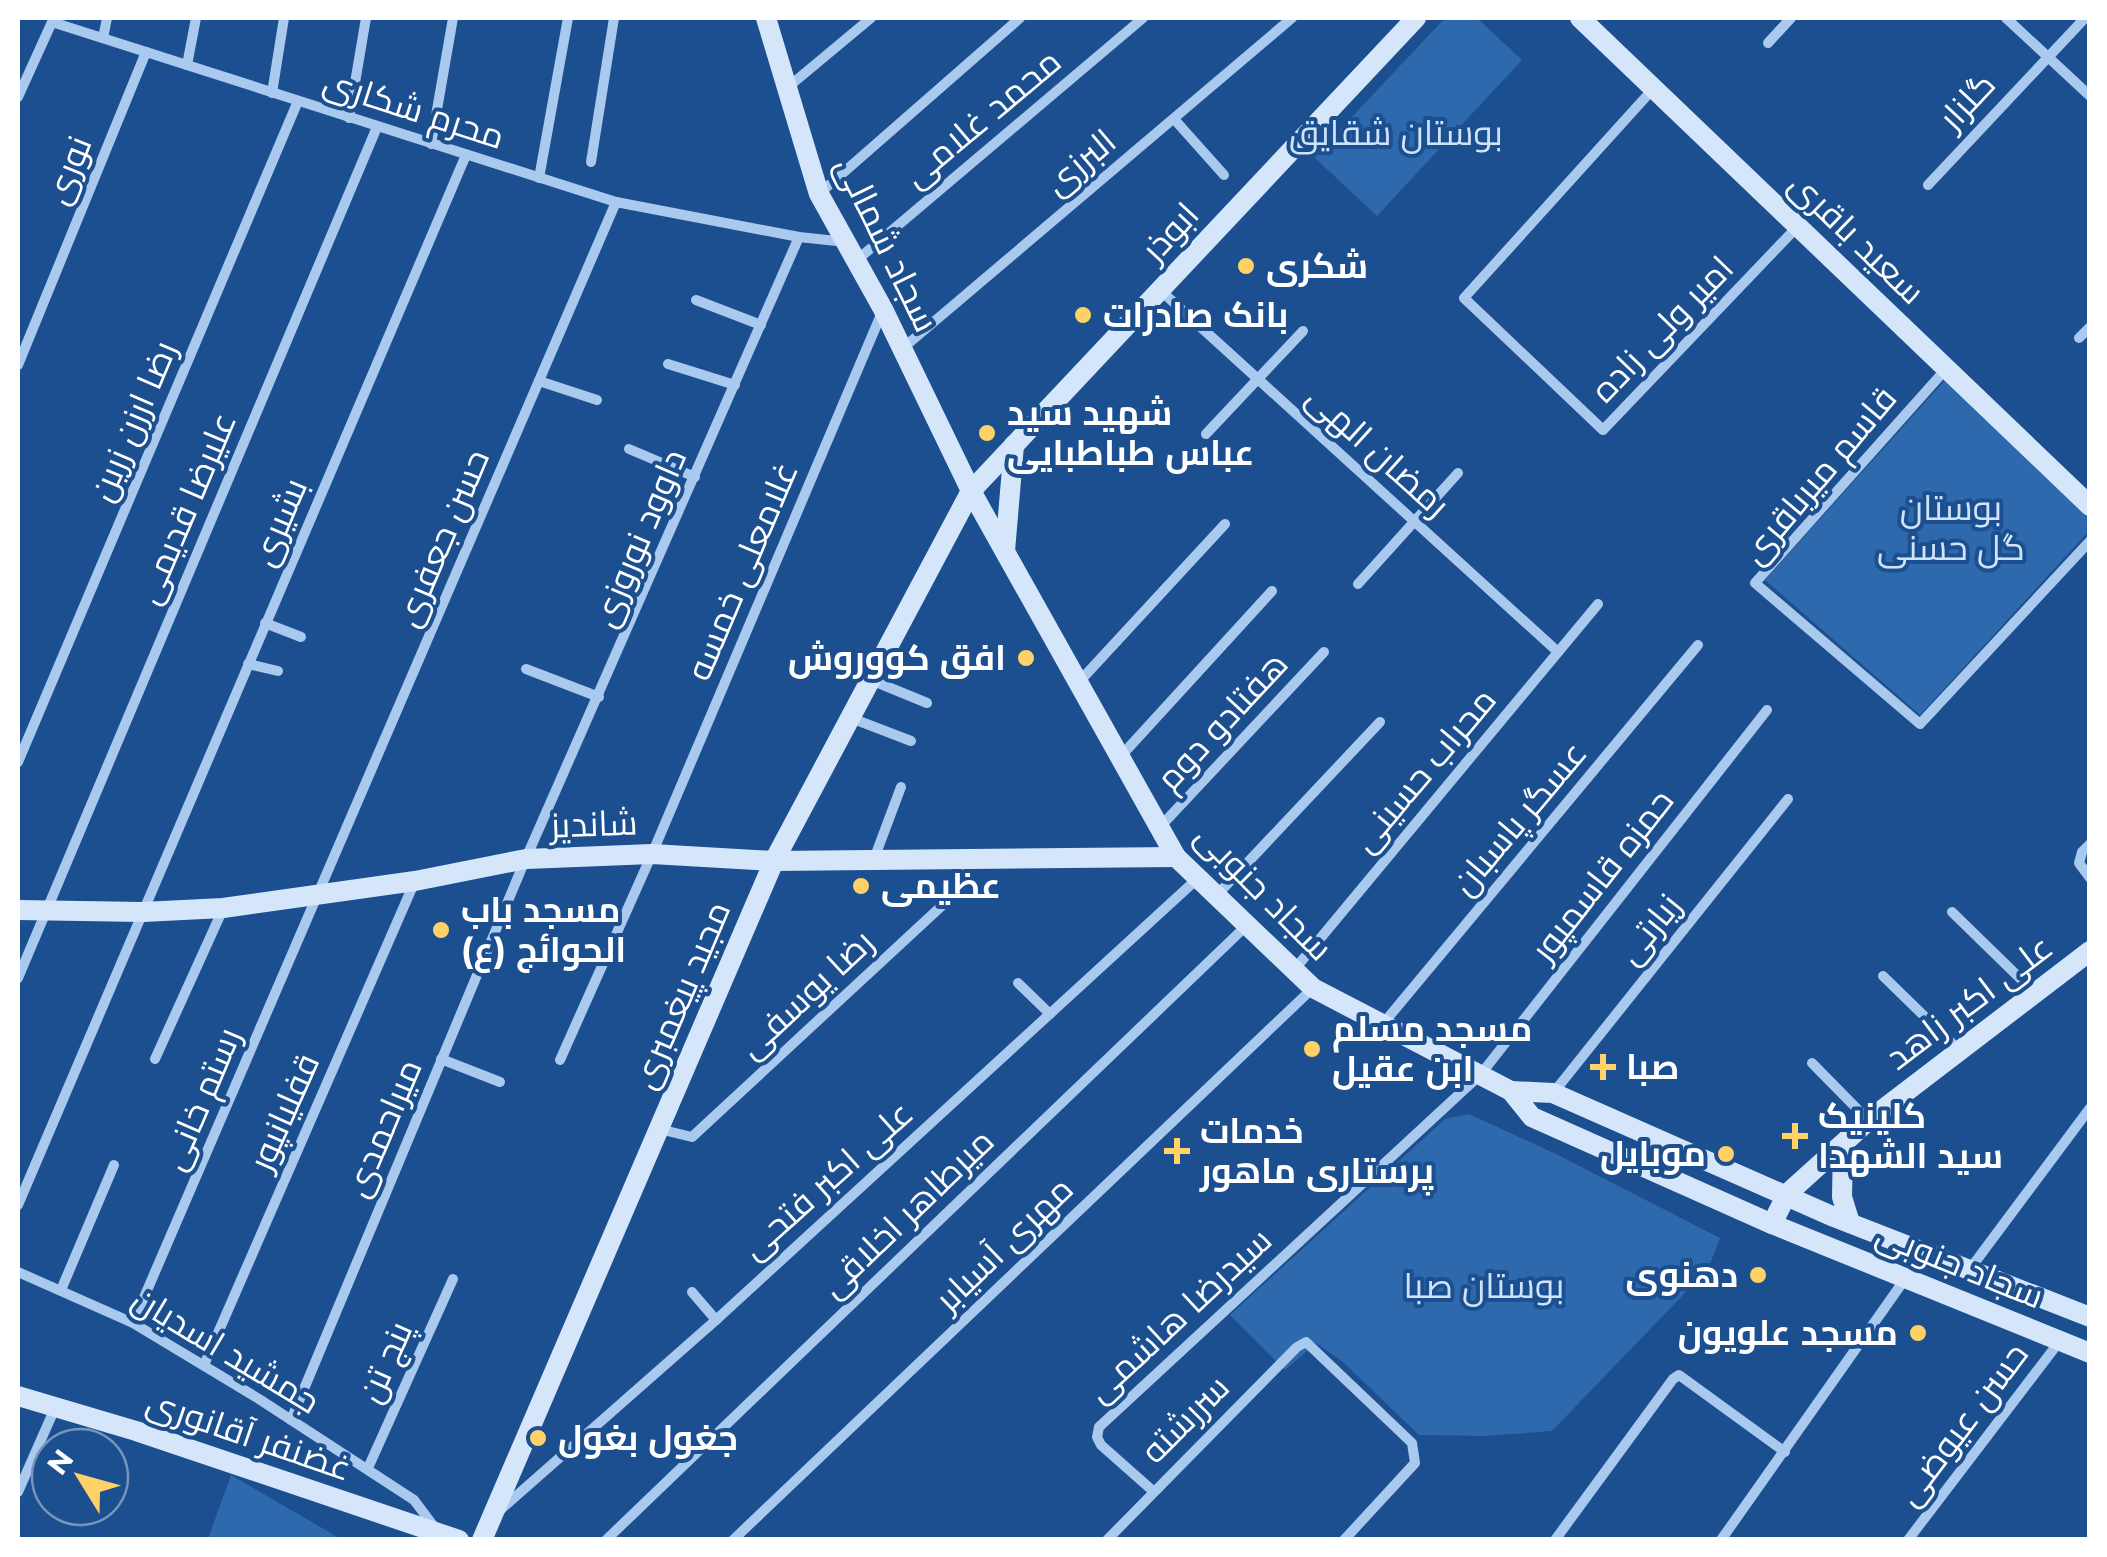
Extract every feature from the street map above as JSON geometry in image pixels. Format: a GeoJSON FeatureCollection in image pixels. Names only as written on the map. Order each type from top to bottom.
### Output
{"type":"FeatureCollection","features":[{"type":"Feature","properties":{"kind":"main road","name":"سجاد شمالی"},"geometry":{"type":"LineString","coordinates":[[766,18],[819,194],[903,348],[971,491]]}},
{"type":"Feature","properties":{"kind":"main road","name":"ابوذر"},"geometry":{"type":"LineString","coordinates":[[971,491],[1416,18]]}},
{"type":"Feature","properties":{"kind":"main road","name":"سعید باقری"},"geometry":{"type":"LineString","coordinates":[[1580,18],[2090,506]]}},
{"type":"Feature","properties":{"kind":"main road"},"geometry":{"type":"LineString","coordinates":[[1005,551],[1014,445]]}},
{"type":"Feature","properties":{"kind":"main road","name":"سجاد جنوبی"},"geometry":{"type":"LineString","coordinates":[[971,491],[1176,857],[1313,988],[1511,1091],[1532,1116],[1772,1224],[2090,1353]]}},
{"type":"Feature","properties":{"kind":"main road","name":"مجید پیغمبری"},"geometry":{"type":"LineString","coordinates":[[482,1540],[774,861],[971,491]]}},
{"type":"Feature","properties":{"kind":"main road","name":"شاندیز"},"geometry":{"type":"LineString","coordinates":[[18,910],[143,912],[223,908],[415,881],[526,859],[652,854],[774,861],[1176,857]]}},
{"type":"Feature","properties":{"kind":"main road","name":"علی اکبر زاهد"},"geometry":{"type":"LineString","coordinates":[[1787,1194],[1868,1120],[2090,951]]}},
{"type":"Feature","properties":{"kind":"main road"},"geometry":{"type":"LineString","coordinates":[[1511,1091],[1553,1093]]}},
{"type":"Feature","properties":{"kind":"main road","name":"سجاد جنوبی"},"geometry":{"type":"LineString","coordinates":[[1553,1093],[1850,1222],[2090,1317]]}},
{"type":"Feature","properties":{"kind":"main road"},"geometry":{"type":"LineString","coordinates":[[1843,1145],[1842,1197],[1850,1222]]}},
{"type":"Feature","properties":{"kind":"main road"},"geometry":{"type":"LineString","coordinates":[[1772,1224],[1787,1194]]}},
{"type":"Feature","properties":{"kind":"main road","name":"غضنفر آقانوری"},"geometry":{"type":"LineString","coordinates":[[18,1396],[459,1540]]}},
{"type":"Feature","properties":{"kind":"main road"},"geometry":{"type":"LineString","coordinates":[[384,1514],[413,1540]]}},
{"type":"Feature","properties":{"kind":"street"},"geometry":{"type":"LineString","coordinates":[[102,38],[106,18]]}},
{"type":"Feature","properties":{"kind":"street"},"geometry":{"type":"LineString","coordinates":[[187,65],[196,18]]}},
{"type":"Feature","properties":{"kind":"street"},"geometry":{"type":"LineString","coordinates":[[272,93],[284,18]]}},
{"type":"Feature","properties":{"kind":"street"},"geometry":{"type":"LineString","coordinates":[[348,118],[366,18]]}},
{"type":"Feature","properties":{"kind":"street"},"geometry":{"type":"LineString","coordinates":[[431,144],[453,18]]}},
{"type":"Feature","properties":{"kind":"street"},"geometry":{"type":"LineString","coordinates":[[539,178],[568,18]]}},
{"type":"Feature","properties":{"kind":"street"},"geometry":{"type":"LineString","coordinates":[[591,162],[614,18]]}},
{"type":"Feature","properties":{"kind":"street"},"geometry":{"type":"LineString","coordinates":[[787,88],[870,18]]}},
{"type":"Feature","properties":{"kind":"street"},"geometry":{"type":"LineString","coordinates":[[819,194],[1020,18]]}},
{"type":"Feature","properties":{"kind":"street","name":"محمد غلامی"},"geometry":{"type":"LineString","coordinates":[[852,251],[1142,18]]}},
{"type":"Feature","properties":{"kind":"street","name":"البرزی"},"geometry":{"type":"LineString","coordinates":[[903,348],[1292,18]]}},
{"type":"Feature","properties":{"kind":"street"},"geometry":{"type":"LineString","coordinates":[[1768,43],[1791,18]]}},
{"type":"Feature","properties":{"kind":"street"},"geometry":{"type":"LineString","coordinates":[[2006,18],[2090,96]]}},
{"type":"Feature","properties":{"kind":"street","name":"گلزار"},"geometry":{"type":"LineString","coordinates":[[1928,185],[2085,18]]}},
{"type":"Feature","properties":{"kind":"street","name":"محرم شکاری"},"geometry":{"type":"LineString","coordinates":[[18,97],[52,22],[616,202],[852,251]]}},
{"type":"Feature","properties":{"kind":"street","name":"نوری"},"geometry":{"type":"LineString","coordinates":[[18,364],[146,52]]}},
{"type":"Feature","properties":{"kind":"street","name":"امیر ولی زاده"},"geometry":{"type":"LineString","coordinates":[[1654,88],[1464,298],[1603,430],[1798,226]]}},
{"type":"Feature","properties":{"kind":"street","name":"رضا ارزن زرین"},"geometry":{"type":"LineString","coordinates":[[18,762],[298,102]]}},
{"type":"Feature","properties":{"kind":"street"},"geometry":{"type":"LineString","coordinates":[[1174,118],[1224,176]]}},
{"type":"Feature","properties":{"kind":"street","name":"علیرضا قدیمی"},"geometry":{"type":"LineString","coordinates":[[18,978],[378,127]]}},
{"type":"Feature","properties":{"kind":"street","name":"بشیری"},"geometry":{"type":"LineString","coordinates":[[18,1204],[466,156]]}},
{"type":"Feature","properties":{"kind":"street","name":"حسن جعفری"},"geometry":{"type":"LineString","coordinates":[[319,896],[616,202]]}},
{"type":"Feature","properties":{"kind":"street","name":"داوود نوروزی"},"geometry":{"type":"LineString","coordinates":[[526,859],[798,237]]}},
{"type":"Feature","properties":{"kind":"street","name":"رمضان الهی"},"geometry":{"type":"LineString","coordinates":[[1160,290],[1558,652]]}},
{"type":"Feature","properties":{"kind":"street"},"geometry":{"type":"LineString","coordinates":[[696,300],[761,325]]}},
{"type":"Feature","properties":{"kind":"street","name":"غلامعلی خمسه"},"geometry":{"type":"LineString","coordinates":[[560,1060],[652,854],[883,309]]}},
{"type":"Feature","properties":{"kind":"street"},"geometry":{"type":"LineString","coordinates":[[2079,338],[2090,327]]}},
{"type":"Feature","properties":{"kind":"street"},"geometry":{"type":"LineString","coordinates":[[1206,434],[1303,330]]}},
{"type":"Feature","properties":{"kind":"street"},"geometry":{"type":"LineString","coordinates":[[668,364],[735,385]]}},
{"type":"Feature","properties":{"kind":"street","name":"قاسم میرباقری"},"geometry":{"type":"LineString","coordinates":[[1947,369],[1755,583],[1920,724],[2090,541]]}},
{"type":"Feature","properties":{"kind":"street"},"geometry":{"type":"LineString","coordinates":[[539,381],[596,400]]}},
{"type":"Feature","properties":{"kind":"street"},"geometry":{"type":"LineString","coordinates":[[628,449],[695,477]]}},
{"type":"Feature","properties":{"kind":"street"},"geometry":{"type":"LineString","coordinates":[[1358,584],[1458,472]]}},
{"type":"Feature","properties":{"kind":"street"},"geometry":{"type":"LineString","coordinates":[[1079,683],[1226,524]]}},
{"type":"Feature","properties":{"kind":"street"},"geometry":{"type":"LineString","coordinates":[[1120,757],[1272,592]]}},
{"type":"Feature","properties":{"kind":"street","name":"محراب حسینی"},"geometry":{"type":"LineString","coordinates":[[1293,971],[1598,604]]}},
{"type":"Feature","properties":{"kind":"street"},"geometry":{"type":"LineString","coordinates":[[266,623],[301,637]]}},
{"type":"Feature","properties":{"kind":"street","name":"عسگر پاسبان"},"geometry":{"type":"LineString","coordinates":[[1382,1026],[1698,645]]}},
{"type":"Feature","properties":{"kind":"street","name":"هفتادو دوم"},"geometry":{"type":"LineString","coordinates":[[1159,828],[1324,652]]}},
{"type":"Feature","properties":{"kind":"street"},"geometry":{"type":"LineString","coordinates":[[248,664],[278,670]]}},
{"type":"Feature","properties":{"kind":"street"},"geometry":{"type":"LineString","coordinates":[[526,669],[599,698]]}},
{"type":"Feature","properties":{"kind":"street"},"geometry":{"type":"LineString","coordinates":[[870,679],[927,703]]}},
{"type":"Feature","properties":{"kind":"street","name":"حمزه قاسمپور"},"geometry":{"type":"LineString","coordinates":[[1481,1074],[1767,710]]}},
{"type":"Feature","properties":{"kind":"street"},"geometry":{"type":"LineString","coordinates":[[850,718],[911,741]]}},
{"type":"Feature","properties":{"kind":"street"},"geometry":{"type":"LineString","coordinates":[[1215,897],[1380,722]]}},
{"type":"Feature","properties":{"kind":"street"},"geometry":{"type":"LineString","coordinates":[[874,860],[902,787]]}},
{"type":"Feature","properties":{"kind":"street","name":"زیارتی"},"geometry":{"type":"LineString","coordinates":[[1553,1093],[1788,798]]}},
{"type":"Feature","properties":{"kind":"street"},"geometry":{"type":"LineString","coordinates":[[2090,844],[2079,863],[2090,878]]}},
{"type":"Feature","properties":{"kind":"street","name":"میراحمدی"},"geometry":{"type":"LineString","coordinates":[[291,1420],[526,859]]}},
{"type":"Feature","properties":{"kind":"street","name":"رضا یوسفی"},"geometry":{"type":"LineString","coordinates":[[658,1129],[692,1137],[961,888],[962,859]]}},
{"type":"Feature","properties":{"kind":"street","name":"علی اکبر فتحی"},"geometry":{"type":"LineString","coordinates":[[491,1518],[716,1320],[1197,879]]}},
{"type":"Feature","properties":{"kind":"street","name":"قفلیانپور"},"geometry":{"type":"LineString","coordinates":[[204,1365],[415,881]]}},
{"type":"Feature","properties":{"kind":"street","name":"رستم خانی"},"geometry":{"type":"LineString","coordinates":[[134,1323],[319,896]]}},
{"type":"Feature","properties":{"kind":"street"},"geometry":{"type":"LineString","coordinates":[[155,1059],[223,908]]}},
{"type":"Feature","properties":{"kind":"street"},"geometry":{"type":"LineString","coordinates":[[1952,912],[2035,993]]}},
{"type":"Feature","properties":{"kind":"street","name":"میرطاهر اخلاقی"},"geometry":{"type":"LineString","coordinates":[[606,1540],[1245,927]]}},
{"type":"Feature","properties":{"kind":"street"},"geometry":{"type":"LineString","coordinates":[[1884,976],[1960,1050]]}},
{"type":"Feature","properties":{"kind":"street"},"geometry":{"type":"LineString","coordinates":[[1018,983],[1050,1014]]}},
{"type":"Feature","properties":{"kind":"street","name":"مهری آسیابر"},"geometry":{"type":"LineString","coordinates":[[733,1540],[1313,988]]}},
{"type":"Feature","properties":{"kind":"street"},"geometry":{"type":"LineString","coordinates":[[441,1059],[500,1082]]}},
{"type":"Feature","properties":{"kind":"street"},"geometry":{"type":"LineString","coordinates":[[1812,1064],[1868,1120]]}},
{"type":"Feature","properties":{"kind":"street","name":"سیدرضا هاشمی"},"geometry":{"type":"LineString","coordinates":[[1152,1491],[1102,1445],[1097,1438],[1099,1427],[1481,1074]]}},
{"type":"Feature","properties":{"kind":"street"},"geometry":{"type":"LineString","coordinates":[[1969,1270],[2090,1108]]}},
{"type":"Feature","properties":{"kind":"street"},"geometry":{"type":"LineString","coordinates":[[60,1290],[114,1166]]}},
{"type":"Feature","properties":{"kind":"street","name":"جمشید اسدیان"},"geometry":{"type":"LineString","coordinates":[[18,1272],[134,1323],[204,1365],[414,1500],[438,1532]]}},
{"type":"Feature","properties":{"kind":"street"},"geometry":{"type":"LineString","coordinates":[[1722,1540],[1906,1278]]}},
{"type":"Feature","properties":{"kind":"street","name":"پنج تن"},"geometry":{"type":"LineString","coordinates":[[368,1468],[453,1279]]}},
{"type":"Feature","properties":{"kind":"street"},"geometry":{"type":"LineString","coordinates":[[692,1292],[716,1320]]}},
{"type":"Feature","properties":{"kind":"street","name":"حسن عیوضی"},"geometry":{"type":"LineString","coordinates":[[1908,1540],[2060,1341]]}},
{"type":"Feature","properties":{"kind":"street","name":"سررشته"},"geometry":{"type":"LineString","coordinates":[[1107,1540],[1297,1346],[1306,1342],[1412,1443],[1416,1455],[1415,1463],[1344,1540]]}},
{"type":"Feature","properties":{"kind":"street"},"geometry":{"type":"LineString","coordinates":[[1555,1540],[1679,1375],[1785,1452]]}},
{"type":"Feature","properties":{"kind":"street"},"geometry":{"type":"LineString","coordinates":[[18,1492],[56,1407]]}},
{"type":"Feature","properties":{"kind":"street"},"geometry":{"type":"LineString","coordinates":[[747,1526],[748,1540]]}},
{"type":"Feature","properties":{"kind":"green space","name":"بوستان شقایق"},"geometry":{"type":"Polygon","coordinates":[[[1445,18],[1477,18],[1522,60],[1377,216],[1314,157],[1445,18]]]}},
{"type":"Feature","properties":{"kind":"green space","name":"بوستان گل حسنی"},"geometry":{"type":"Polygon","coordinates":[[[1947,378],[2089,515],[2089,531],[1920,715],[1765,580],[1947,378]]]}},
{"type":"Feature","properties":{"kind":"green space","name":"بوستان صبا"},"geometry":{"type":"Polygon","coordinates":[[[1469,1114],[1720,1238],[1708,1269],[1552,1431],[1419,1435],[1343,1362],[1316,1343],[1285,1370],[1230,1315],[1445,1119],[1469,1114]]]}},
{"type":"Feature","properties":{"kind":"green space"},"geometry":{"type":"Polygon","coordinates":[[[231,1475],[341,1539],[208,1539],[231,1475]]]}},
{"type":"Feature","properties":{"kind":"place","name":"شکری"},"geometry":{"type":"Point","coordinates":[1246,266]}},
{"type":"Feature","properties":{"kind":"place","name":"بانک صادرات"},"geometry":{"type":"Point","coordinates":[1083,315]}},
{"type":"Feature","properties":{"kind":"place","name":"شهید سید عباس طباطبایی"},"geometry":{"type":"Point","coordinates":[987,433]}},
{"type":"Feature","properties":{"kind":"place","name":"افق کووروش"},"geometry":{"type":"Point","coordinates":[1026,658]}},
{"type":"Feature","properties":{"kind":"place","name":"عظیمی"},"geometry":{"type":"Point","coordinates":[861,886]}},
{"type":"Feature","properties":{"kind":"place","name":"مسجد باب الحوائج (ع)"},"geometry":{"type":"Point","coordinates":[441,930]}},
{"type":"Feature","properties":{"kind":"place","name":"مسجد مسلم ابن عقیل"},"geometry":{"type":"Point","coordinates":[1312,1049]}},
{"type":"Feature","properties":{"kind":"place","name":"صبا"},"geometry":{"type":"Point","coordinates":[1603,1067]}},
{"type":"Feature","properties":{"kind":"place","name":"کلینیک سید الشهدا"},"geometry":{"type":"Point","coordinates":[1795,1136]}},
{"type":"Feature","properties":{"kind":"place","name":"خدمات پرستاری ماهور"},"geometry":{"type":"Point","coordinates":[1177,1151]}},
{"type":"Feature","properties":{"kind":"place","name":"موبایل"},"geometry":{"type":"Point","coordinates":[1726,1154]}},
{"type":"Feature","properties":{"kind":"place","name":"دهنوی"},"geometry":{"type":"Point","coordinates":[1758,1275]}},
{"type":"Feature","properties":{"kind":"place","name":"مسجد علویون"},"geometry":{"type":"Point","coordinates":[1918,1333]}},
{"type":"Feature","properties":{"kind":"place","name":"جغول بغول"},"geometry":{"type":"Point","coordinates":[538,1438]}}]}
